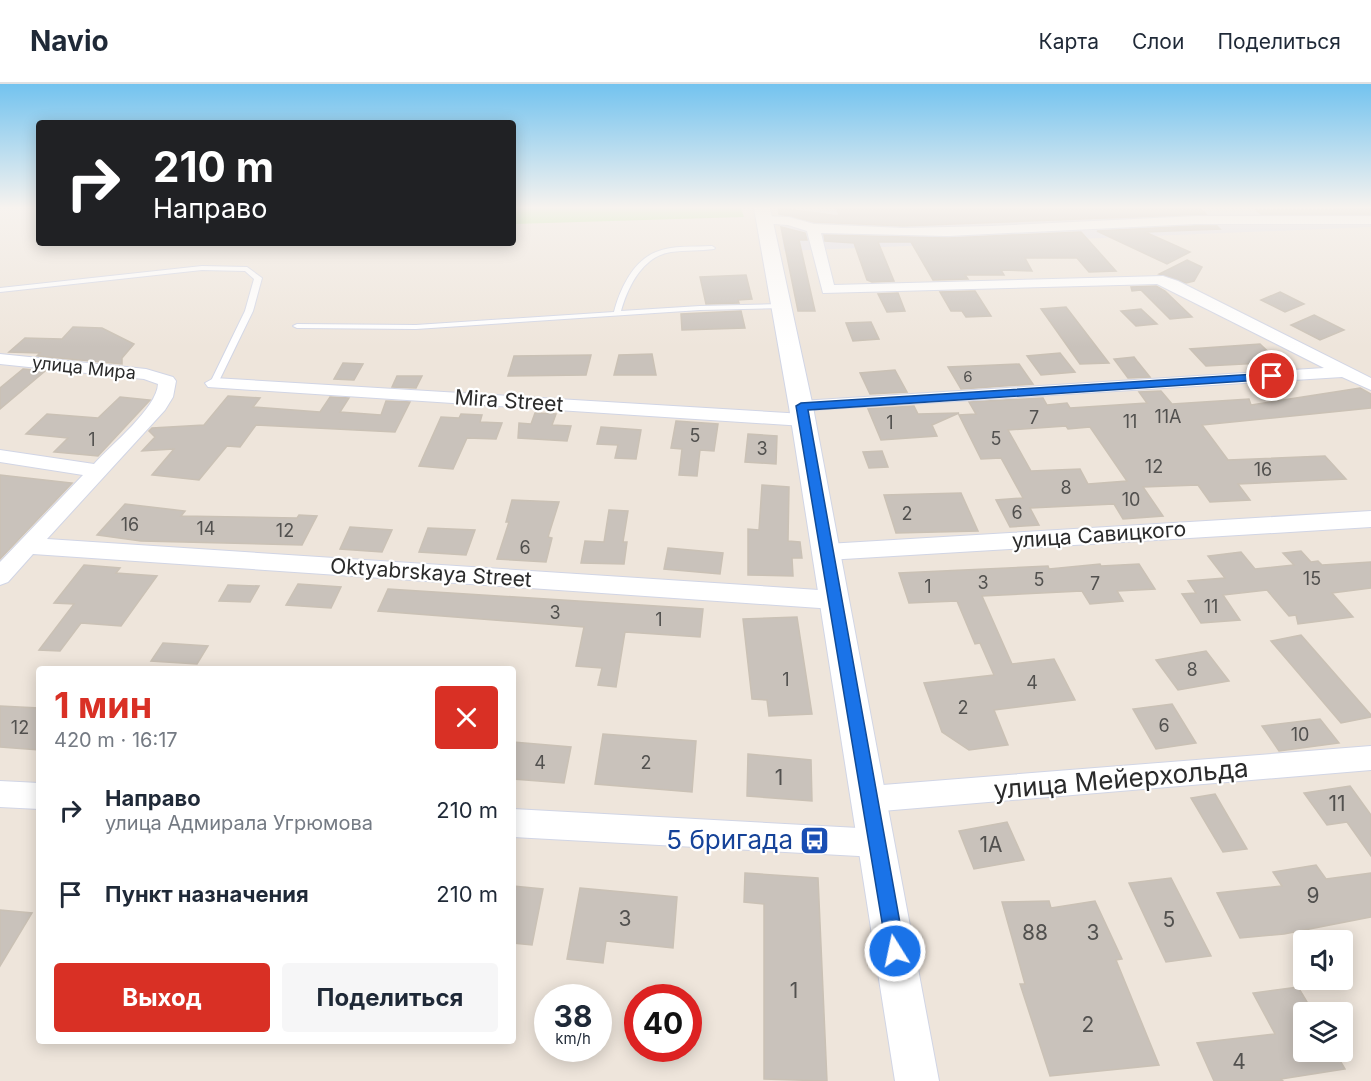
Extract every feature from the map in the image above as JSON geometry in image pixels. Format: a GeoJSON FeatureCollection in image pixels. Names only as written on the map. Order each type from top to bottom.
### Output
{"type":"FeatureCollection","features":[{"type":"Feature","properties":{"kind":"street"},"geometry":{"type":"LineString","coordinates":[[770,255],[802,413],[917,1081]]}},
{"type":"Feature","properties":{"kind":"street"},"geometry":{"type":"LineString","coordinates":[[819,255],[828,290],[1158,279],[1173,284],[1371,386]]}},
{"type":"Feature","properties":{"kind":"street","name":"улица Мира"},"geometry":{"type":"LineString","coordinates":[[0,359],[146,374],[166,381],[168,390],[163,401],[98,471]]}},
{"type":"Feature","properties":{"kind":"street","name":"Mira Street"},"geometry":{"type":"LineString","coordinates":[[214,383],[802,413],[1343,372]]}},
{"type":"Feature","properties":{"kind":"street"},"geometry":{"type":"LineString","coordinates":[[0,456],[98,471]]}},
{"type":"Feature","properties":{"kind":"street"},"geometry":{"type":"LineString","coordinates":[[0,576],[98,471]]}},
{"type":"Feature","properties":{"kind":"street","name":"улица Савицкого"},"geometry":{"type":"LineString","coordinates":[[826,552],[1371,519]]}},
{"type":"Feature","properties":{"kind":"street","name":"Oktyabrskaya Street"},"geometry":{"type":"LineString","coordinates":[[28,546],[834,600]]}},
{"type":"Feature","properties":{"kind":"street","name":"улица Мейерхольда"},"geometry":{"type":"LineString","coordinates":[[870,799],[1371,758]]}},
{"type":"Feature","properties":{"kind":"street"},"geometry":{"type":"LineString","coordinates":[[0,794],[36,796]]}},
{"type":"Feature","properties":{"kind":"street"},"geometry":{"type":"LineString","coordinates":[[516,823],[877,843]]}},
{"type":"Feature","properties":{"kind":"lane"},"geometry":{"type":"LineString","coordinates":[[617,314],[620,300],[630,282],[651,256],[657,255]]}},
{"type":"Feature","properties":{"kind":"lane"},"geometry":{"type":"LineString","coordinates":[[0,290],[202,268],[248,269],[258,278],[249,311],[214,383]]}},
{"type":"Feature","properties":{"kind":"lane"},"geometry":{"type":"LineString","coordinates":[[297,326],[416,327],[780,306]]}},
{"type":"Feature","properties":{"kind":"building"},"geometry":{"type":"Polygon","coordinates":[[[787,255],[802,255],[815,311],[798,311],[787,255]]]}},
{"type":"Feature","properties":{"kind":"building"},"geometry":{"type":"Polygon","coordinates":[[[858,255],[883,255],[894,281],[872,282],[867,280],[858,255]]]}},
{"type":"Feature","properties":{"kind":"building"},"geometry":{"type":"Polygon","coordinates":[[[918,255],[1101,255],[1116,271],[1089,272],[1077,258],[1025,258],[1032,271],[1001,270],[1004,275],[965,275],[968,279],[933,280],[918,255]]]}},
{"type":"Feature","properties":{"kind":"building"},"geometry":{"type":"Polygon","coordinates":[[[1147,255],[1185,255],[1167,264],[1147,255]]]}},
{"type":"Feature","properties":{"kind":"building"},"geometry":{"type":"Polygon","coordinates":[[[1187,260],[1202,267],[1194,281],[1186,283],[1159,274],[1187,260]]]}},
{"type":"Feature","properties":{"kind":"building"},"geometry":{"type":"Polygon","coordinates":[[[746,275],[752,299],[738,300],[739,303],[706,304],[700,277],[746,275]]]}},
{"type":"Feature","properties":{"kind":"building"},"geometry":{"type":"Polygon","coordinates":[[[1156,286],[1165,291],[1192,317],[1170,319],[1141,290],[1132,291],[1131,287],[1156,286]]]}},
{"type":"Feature","properties":{"kind":"building"},"geometry":{"type":"Polygon","coordinates":[[[975,291],[991,316],[966,317],[962,311],[951,311],[940,292],[975,291]]]}},
{"type":"Feature","properties":{"kind":"building"},"geometry":{"type":"Polygon","coordinates":[[[1280,292],[1304,304],[1285,312],[1261,300],[1280,292]]]}},
{"type":"Feature","properties":{"kind":"building"},"geometry":{"type":"Polygon","coordinates":[[[898,293],[905,311],[887,312],[878,294],[898,293]]]}},
{"type":"Feature","properties":{"kind":"building"},"geometry":{"type":"Polygon","coordinates":[[[1066,307],[1109,363],[1080,364],[1041,309],[1066,307]]]}},
{"type":"Feature","properties":{"kind":"building"},"geometry":{"type":"Polygon","coordinates":[[[1141,309],[1157,324],[1136,326],[1121,311],[1141,309]]]}},
{"type":"Feature","properties":{"kind":"building"},"geometry":{"type":"Polygon","coordinates":[[[741,311],[745,328],[682,330],[681,314],[741,311]]]}},
{"type":"Feature","properties":{"kind":"building"},"geometry":{"type":"Polygon","coordinates":[[[1314,315],[1344,330],[1320,340],[1291,325],[1314,315]]]}},
{"type":"Feature","properties":{"kind":"building"},"geometry":{"type":"Polygon","coordinates":[[[871,322],[879,339],[853,341],[846,323],[871,322]]]}},
{"type":"Feature","properties":{"kind":"building"},"geometry":{"type":"Polygon","coordinates":[[[73,327],[102,328],[134,344],[122,358],[122,364],[37,356],[40,353],[9,352],[25,338],[62,339],[73,327]]]}},
{"type":"Feature","properties":{"kind":"building"},"geometry":{"type":"Polygon","coordinates":[[[1260,344],[1279,362],[1206,366],[1190,349],[1260,344]]]}},
{"type":"Feature","properties":{"kind":"building"},"geometry":{"type":"Polygon","coordinates":[[[1060,353],[1075,372],[1041,375],[1027,356],[1060,353]]]}},
{"type":"Feature","properties":{"kind":"building"},"geometry":{"type":"Polygon","coordinates":[[[652,354],[656,375],[614,375],[619,355],[652,354]]]}},
{"type":"Feature","properties":{"kind":"building"},"geometry":{"type":"Polygon","coordinates":[[[591,355],[586,375],[508,376],[514,356],[591,355]]]}},
{"type":"Feature","properties":{"kind":"building"},"geometry":{"type":"Polygon","coordinates":[[[1134,357],[1150,377],[1128,378],[1114,359],[1134,357]]]}},
{"type":"Feature","properties":{"kind":"building"},"geometry":{"type":"Polygon","coordinates":[[[343,363],[363,364],[354,380],[334,379],[343,363]]]}},
{"type":"Feature","properties":{"kind":"building"},"geometry":{"type":"Polygon","coordinates":[[[1019,364],[1033,384],[961,389],[948,367],[1019,364]]]}},
{"type":"Feature","properties":{"kind":"building"},"geometry":{"type":"Polygon","coordinates":[[[23,369],[45,371],[0,409],[0,388],[23,369]]]}},
{"type":"Feature","properties":{"kind":"building"},"geometry":{"type":"Polygon","coordinates":[[[895,370],[907,392],[870,394],[860,373],[895,370]]]}},
{"type":"Feature","properties":{"kind":"building"},"geometry":{"type":"Polygon","coordinates":[[[397,376],[422,376],[416,388],[392,387],[397,376]]]}},
{"type":"Feature","properties":{"kind":"building"},"geometry":{"type":"Polygon","coordinates":[[[1360,388],[1371,394],[1371,408],[1202,425],[1228,460],[1325,456],[1346,479],[1238,484],[1250,500],[1210,502],[1198,485],[1143,487],[1163,516],[1123,519],[1114,504],[1030,508],[1039,525],[1010,527],[996,500],[1023,498],[1001,458],[981,459],[959,415],[976,414],[969,402],[1043,398],[1047,405],[1067,403],[1070,408],[1147,403],[1139,392],[1161,391],[1172,404],[1249,399],[1251,405],[1360,388]],[[1066,426],[1008,430],[1031,471],[1080,469],[1088,484],[1127,481],[1090,427],[1068,429],[1066,426]]]}},
{"type":"Feature","properties":{"kind":"building"},"geometry":{"type":"Polygon","coordinates":[[[228,396],[260,398],[253,407],[320,412],[330,397],[349,398],[340,412],[381,415],[386,401],[410,402],[395,432],[256,425],[240,447],[227,446],[199,480],[152,475],[174,449],[142,451],[155,437],[149,431],[152,428],[204,425],[228,396]]]}},
{"type":"Feature","properties":{"kind":"building"},"geometry":{"type":"Polygon","coordinates":[[[120,397],[150,400],[98,456],[54,452],[68,438],[26,434],[47,414],[98,418],[120,397]]]}},
{"type":"Feature","properties":{"kind":"building"},"geometry":{"type":"Polygon","coordinates":[[[914,406],[918,414],[959,413],[932,425],[937,436],[881,440],[868,409],[914,406]]]}},
{"type":"Feature","properties":{"kind":"building"},"geometry":{"type":"Polygon","coordinates":[[[535,413],[556,414],[552,425],[571,426],[567,441],[518,438],[519,423],[531,424],[535,413]]]}},
{"type":"Feature","properties":{"kind":"building"},"geometry":{"type":"Polygon","coordinates":[[[461,414],[482,415],[480,422],[502,423],[496,439],[467,438],[453,469],[419,466],[441,417],[459,418],[461,414]]]}},
{"type":"Feature","properties":{"kind":"building"},"geometry":{"type":"Polygon","coordinates":[[[676,421],[718,424],[714,451],[700,450],[697,476],[679,475],[682,449],[671,448],[676,421]]]}},
{"type":"Feature","properties":{"kind":"building"},"geometry":{"type":"Polygon","coordinates":[[[601,427],[641,430],[636,459],[615,458],[618,445],[597,444],[601,427]]]}},
{"type":"Feature","properties":{"kind":"building"},"geometry":{"type":"Polygon","coordinates":[[[748,434],[777,436],[776,464],[745,462],[748,434]]]}},
{"type":"Feature","properties":{"kind":"building"},"geometry":{"type":"Polygon","coordinates":[[[882,451],[888,467],[869,468],[863,452],[882,451]]]}},
{"type":"Feature","properties":{"kind":"building"},"geometry":{"type":"Polygon","coordinates":[[[0,475],[72,483],[0,559],[0,475]]]}},
{"type":"Feature","properties":{"kind":"building"},"geometry":{"type":"Polygon","coordinates":[[[762,485],[789,487],[788,541],[800,542],[802,558],[792,558],[793,576],[748,575],[748,529],[759,530],[762,485]]]}},
{"type":"Feature","properties":{"kind":"building"},"geometry":{"type":"Polygon","coordinates":[[[961,493],[978,531],[896,533],[884,495],[961,493]]]}},
{"type":"Feature","properties":{"kind":"building"},"geometry":{"type":"Polygon","coordinates":[[[512,500],[559,502],[548,537],[552,538],[546,562],[497,559],[509,522],[506,522],[512,500]]]}},
{"type":"Feature","properties":{"kind":"building"},"geometry":{"type":"Polygon","coordinates":[[[125,504],[185,511],[181,516],[297,518],[299,515],[317,516],[302,545],[141,541],[97,535],[125,504]]]}},
{"type":"Feature","properties":{"kind":"building"},"geometry":{"type":"Polygon","coordinates":[[[609,510],[628,511],[623,542],[627,542],[624,564],[581,563],[585,541],[604,542],[609,510]]]}},
{"type":"Feature","properties":{"kind":"building"},"geometry":{"type":"Polygon","coordinates":[[[350,527],[392,530],[382,552],[340,549],[350,527]]]}},
{"type":"Feature","properties":{"kind":"building"},"geometry":{"type":"Polygon","coordinates":[[[428,528],[475,530],[466,555],[419,552],[428,528]]]}},
{"type":"Feature","properties":{"kind":"building"},"geometry":{"type":"Polygon","coordinates":[[[668,548],[723,553],[720,574],[664,569],[668,548]]]}},
{"type":"Feature","properties":{"kind":"building"},"geometry":{"type":"Polygon","coordinates":[[[1301,551],[1311,562],[1318,561],[1322,565],[1371,562],[1371,588],[1332,593],[1353,617],[1298,624],[1296,615],[1289,616],[1267,590],[1223,595],[1240,620],[1201,623],[1182,594],[1196,593],[1188,581],[1225,578],[1208,556],[1241,552],[1255,569],[1294,565],[1283,553],[1301,551]]]}},
{"type":"Feature","properties":{"kind":"building"},"geometry":{"type":"Polygon","coordinates":[[[1100,564],[1101,566],[1139,564],[1155,589],[1117,591],[1123,601],[1090,604],[1082,591],[982,596],[1012,664],[1054,659],[1075,700],[994,710],[1008,745],[969,750],[942,732],[924,683],[994,675],[980,643],[975,644],[957,601],[909,603],[899,573],[1048,566],[1049,569],[1100,564]]]}},
{"type":"Feature","properties":{"kind":"building"},"geometry":{"type":"Polygon","coordinates":[[[84,565],[120,568],[116,573],[157,576],[121,626],[81,623],[60,651],[39,650],[74,604],[54,603],[84,565]]]}},
{"type":"Feature","properties":{"kind":"building"},"geometry":{"type":"Polygon","coordinates":[[[298,584],[341,587],[331,608],[286,605],[298,584]]]}},
{"type":"Feature","properties":{"kind":"building"},"geometry":{"type":"Polygon","coordinates":[[[228,585],[259,586],[250,602],[219,601],[228,585]]]}},
{"type":"Feature","properties":{"kind":"building"},"geometry":{"type":"Polygon","coordinates":[[[388,589],[703,609],[700,637],[625,632],[616,687],[598,685],[602,668],[576,666],[584,627],[378,611],[388,589]]]}},
{"type":"Feature","properties":{"kind":"building"},"geometry":{"type":"Polygon","coordinates":[[[797,617],[812,714],[769,716],[767,700],[752,699],[743,619],[797,617]]]}},
{"type":"Feature","properties":{"kind":"building"},"geometry":{"type":"Polygon","coordinates":[[[1301,635],[1371,717],[1341,723],[1271,641],[1301,635]]]}},
{"type":"Feature","properties":{"kind":"building"},"geometry":{"type":"Polygon","coordinates":[[[163,643],[208,646],[197,664],[151,661],[163,643]]]}},
{"type":"Feature","properties":{"kind":"building"},"geometry":{"type":"Polygon","coordinates":[[[1206,651],[1229,681],[1178,690],[1156,660],[1206,651]]]}},
{"type":"Feature","properties":{"kind":"building"},"geometry":{"type":"Polygon","coordinates":[[[1172,704],[1196,743],[1156,749],[1133,709],[1172,704]]]}},
{"type":"Feature","properties":{"kind":"building"},"geometry":{"type":"Polygon","coordinates":[[[0,706],[36,708],[36,750],[0,747],[0,706]]]}},
{"type":"Feature","properties":{"kind":"building"},"geometry":{"type":"Polygon","coordinates":[[[1320,719],[1339,743],[1279,751],[1262,726],[1320,719]]]}},
{"type":"Feature","properties":{"kind":"building"},"geometry":{"type":"Polygon","coordinates":[[[603,734],[696,741],[692,792],[595,784],[603,734]]]}},
{"type":"Feature","properties":{"kind":"building"},"geometry":{"type":"Polygon","coordinates":[[[516,742],[571,747],[564,783],[516,779],[516,742]]]}},
{"type":"Feature","properties":{"kind":"building"},"geometry":{"type":"Polygon","coordinates":[[[748,754],[811,760],[812,801],[747,796],[748,754]]]}},
{"type":"Feature","properties":{"kind":"building"},"geometry":{"type":"Polygon","coordinates":[[[1350,786],[1371,815],[1371,856],[1347,822],[1327,825],[1304,793],[1350,786]]]}},
{"type":"Feature","properties":{"kind":"building"},"geometry":{"type":"Polygon","coordinates":[[[1215,794],[1247,849],[1223,852],[1191,798],[1215,794]]]}},
{"type":"Feature","properties":{"kind":"building"},"geometry":{"type":"Polygon","coordinates":[[[1007,822],[1024,860],[974,869],[959,831],[1007,822]]]}},
{"type":"Feature","properties":{"kind":"building"},"geometry":{"type":"Polygon","coordinates":[[[1316,865],[1326,879],[1371,873],[1371,917],[1304,930],[1293,930],[1293,932],[1284,934],[1240,938],[1217,893],[1282,886],[1273,872],[1316,865]]]}},
{"type":"Feature","properties":{"kind":"building"},"geometry":{"type":"Polygon","coordinates":[[[745,873],[818,878],[827,1081],[764,1079],[764,904],[744,902],[745,873]]]}},
{"type":"Feature","properties":{"kind":"building"},"geometry":{"type":"Polygon","coordinates":[[[1171,878],[1211,956],[1166,962],[1129,883],[1171,878]]]}},
{"type":"Feature","properties":{"kind":"building"},"geometry":{"type":"Polygon","coordinates":[[[516,886],[543,889],[532,945],[516,943],[516,886]]]}},
{"type":"Feature","properties":{"kind":"building"},"geometry":{"type":"Polygon","coordinates":[[[580,888],[677,897],[673,948],[606,941],[603,963],[567,959],[580,888]]]}},
{"type":"Feature","properties":{"kind":"building"},"geometry":{"type":"Polygon","coordinates":[[[1049,901],[1051,908],[1095,901],[1122,959],[1116,960],[1159,1065],[1050,1076],[1020,984],[1025,984],[1002,902],[1049,901]]]}},
{"type":"Feature","properties":{"kind":"building"},"geometry":{"type":"Polygon","coordinates":[[[0,910],[32,913],[0,966],[0,910]]]}},
{"type":"Feature","properties":{"kind":"building"},"geometry":{"type":"Polygon","coordinates":[[[1293,988],[1293,990],[1300,990],[1307,1002],[1293,1002],[1293,1062],[1341,1062],[1345,1069],[1281,1079],[1283,1081],[1214,1081],[1197,1043],[1275,1034],[1253,993],[1293,988]]]}},
{"type":"Feature","properties":{"kind":"place","name":"5 бригада"},"geometry":{"type":"Point","coordinates":[814,840]}},
{"type":"Feature","properties":{"kind":"route"},"geometry":{"type":"LineString","coordinates":[[895,951],[801,406],[1272,376]]}}]}
